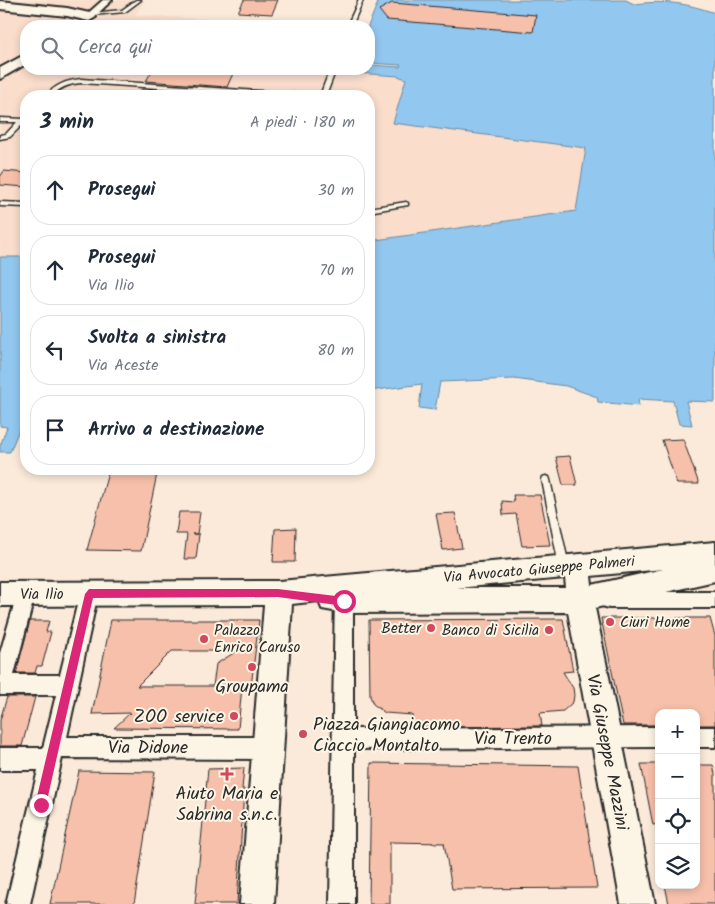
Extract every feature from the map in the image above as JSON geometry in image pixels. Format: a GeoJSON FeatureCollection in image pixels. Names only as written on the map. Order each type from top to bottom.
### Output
{"type":"FeatureCollection","features":[{"type":"Feature","properties":{"kind":"main road"},"geometry":{"type":"LineString","coordinates":[[0,4],[91,15]]}},
{"type":"Feature","properties":{"kind":"main road"},"geometry":{"type":"LineString","coordinates":[[83,20],[91,15]]}},
{"type":"Feature","properties":{"kind":"main road"},"geometry":{"type":"LineString","coordinates":[[0,75],[20,62]]}},
{"type":"Feature","properties":{"kind":"main road","name":"Via Avvocato Giuseppe Palmeri"},"geometry":{"type":"LineString","coordinates":[[354,593],[570,566],[715,553]]}},
{"type":"Feature","properties":{"kind":"main road","name":"Via Giuseppe Mazzini"},"geometry":{"type":"LineString","coordinates":[[570,566],[579,600],[638,904]]}},
{"type":"Feature","properties":{"kind":"main road","name":"Via Avvocato Giuseppe Palmeri"},"geometry":{"type":"LineString","coordinates":[[354,593],[579,600],[715,569]]}},
{"type":"Feature","properties":{"kind":"main road"},"geometry":{"type":"LineString","coordinates":[[257,904],[254,748],[272,593]]}},
{"type":"Feature","properties":{"kind":"main road","name":"Via Ilio"},"geometry":{"type":"LineString","coordinates":[[0,594],[354,593]]}},
{"type":"Feature","properties":{"kind":"street"},"geometry":{"type":"LineString","coordinates":[[91,15],[108,0]]}},
{"type":"Feature","properties":{"kind":"street"},"geometry":{"type":"LineString","coordinates":[[342,904],[343,739],[354,593]]}},
{"type":"Feature","properties":{"kind":"street"},"geometry":{"type":"LineString","coordinates":[[26,594],[0,685],[68,685]]}},
{"type":"Feature","properties":{"kind":"street"},"geometry":{"type":"LineString","coordinates":[[18,904],[89,594]]}},
{"type":"Feature","properties":{"kind":"street","name":"Via Avvocato Giuseppe Palmeri"},"geometry":{"type":"LineString","coordinates":[[579,600],[715,600]]}},
{"type":"Feature","properties":{"kind":"street","name":"Via Trento"},"geometry":{"type":"LineString","coordinates":[[343,739],[655,737]]}},
{"type":"Feature","properties":{"kind":"street"},"geometry":{"type":"LineString","coordinates":[[700,737],[715,737]]}},
{"type":"Feature","properties":{"kind":"street","name":"Via Didone"},"geometry":{"type":"LineString","coordinates":[[0,759],[53,753],[254,748]]}},
{"type":"Feature","properties":{"kind":"lane"},"geometry":{"type":"LineString","coordinates":[[91,15],[123,11],[139,0]]}},
{"type":"Feature","properties":{"kind":"lane"},"geometry":{"type":"LineString","coordinates":[[352,20],[361,0]]}},
{"type":"Feature","properties":{"kind":"lane"},"geometry":{"type":"LineString","coordinates":[[325,90],[331,75]]}},
{"type":"Feature","properties":{"kind":"lane"},"geometry":{"type":"LineString","coordinates":[[54,90],[70,82],[186,90]]}},
{"type":"Feature","properties":{"kind":"lane"},"geometry":{"type":"LineString","coordinates":[[0,120],[20,120]]}},
{"type":"Feature","properties":{"kind":"lane"},"geometry":{"type":"LineString","coordinates":[[0,137],[11,134],[20,124]]}},
{"type":"Feature","properties":{"kind":"lane"},"geometry":{"type":"LineString","coordinates":[[0,204],[20,205]]}},
{"type":"Feature","properties":{"kind":"lane"},"geometry":{"type":"LineString","coordinates":[[375,209],[406,204]]}},
{"type":"Feature","properties":{"kind":"lane"},"geometry":{"type":"LineString","coordinates":[[546,480],[570,566]]}},
{"type":"Feature","properties":{"kind":"shaded area"},"geometry":{"type":"Polygon","coordinates":[[[0,0],[145,0],[135,15],[224,20],[20,20],[20,75],[375,74],[398,76],[406,78],[393,123],[586,148],[576,211],[375,240],[375,90],[20,90],[20,257],[0,257],[0,0]]]}},
{"type":"Feature","properties":{"kind":"water"},"geometry":{"type":"Polygon","coordinates":[[[379,0],[626,0],[634,4],[675,3],[715,13],[715,402],[686,401],[692,425],[679,424],[673,401],[638,399],[639,406],[598,402],[597,397],[566,386],[514,379],[440,382],[435,410],[419,408],[422,384],[375,390],[375,240],[576,211],[586,148],[393,123],[406,79],[398,76],[375,74],[375,65],[400,67],[401,65],[375,63],[375,20],[371,20],[379,0]]]}},
{"type":"Feature","properties":{"kind":"water"},"geometry":{"type":"Polygon","coordinates":[[[0,257],[20,257],[20,427],[10,452],[0,452],[0,446],[7,427],[0,426],[0,257]]]}},
{"type":"Feature","properties":{"kind":"building"},"geometry":{"type":"Polygon","coordinates":[[[244,0],[278,0],[272,14],[238,12],[244,0]]]}},
{"type":"Feature","properties":{"kind":"building"},"geometry":{"type":"Polygon","coordinates":[[[392,3],[536,15],[533,32],[387,20],[379,10],[392,3]]]}},
{"type":"Feature","properties":{"kind":"building"},"geometry":{"type":"Polygon","coordinates":[[[150,75],[232,75],[227,87],[146,81],[150,75]]]}},
{"type":"Feature","properties":{"kind":"building"},"geometry":{"type":"Polygon","coordinates":[[[4,171],[20,172],[20,187],[0,185],[0,177],[4,171]]]}},
{"type":"Feature","properties":{"kind":"building"},"geometry":{"type":"Polygon","coordinates":[[[683,439],[699,484],[677,484],[662,440],[683,439]]]}},
{"type":"Feature","properties":{"kind":"building"},"geometry":{"type":"Polygon","coordinates":[[[570,456],[577,485],[563,485],[556,457],[570,456]]]}},
{"type":"Feature","properties":{"kind":"building"},"geometry":{"type":"Polygon","coordinates":[[[107,475],[157,475],[141,551],[87,550],[107,475]]]}},
{"type":"Feature","properties":{"kind":"building"},"geometry":{"type":"Polygon","coordinates":[[[513,495],[540,495],[550,545],[522,546],[516,514],[503,515],[502,501],[514,502],[513,495]]]}},
{"type":"Feature","properties":{"kind":"building"},"geometry":{"type":"Polygon","coordinates":[[[179,512],[200,512],[196,559],[184,559],[187,534],[176,534],[179,512]]]}},
{"type":"Feature","properties":{"kind":"building"},"geometry":{"type":"Polygon","coordinates":[[[455,513],[462,548],[443,550],[436,514],[455,513]]]}},
{"type":"Feature","properties":{"kind":"building"},"geometry":{"type":"Polygon","coordinates":[[[296,528],[295,562],[273,562],[275,529],[296,528]]]}},
{"type":"Feature","properties":{"kind":"building"},"geometry":{"type":"Polygon","coordinates":[[[601,618],[710,618],[715,636],[715,725],[700,725],[700,709],[655,709],[655,725],[623,725],[601,618]]]}},
{"type":"Feature","properties":{"kind":"building"},"geometry":{"type":"Polygon","coordinates":[[[563,619],[573,671],[563,672],[573,688],[573,702],[563,711],[540,713],[542,726],[412,727],[412,715],[385,713],[373,704],[370,696],[369,620],[563,619]]]}},
{"type":"Feature","properties":{"kind":"building"},"geometry":{"type":"Polygon","coordinates":[[[111,620],[259,620],[251,687],[242,686],[238,729],[114,728],[130,713],[92,714],[111,620]],[[172,651],[137,686],[213,686],[216,664],[237,651],[172,651]]]}},
{"type":"Feature","properties":{"kind":"building"},"geometry":{"type":"Polygon","coordinates":[[[30,621],[49,621],[46,632],[51,632],[42,666],[37,666],[35,673],[16,673],[30,621]]]}},
{"type":"Feature","properties":{"kind":"building"},"geometry":{"type":"Polygon","coordinates":[[[7,697],[35,697],[22,746],[0,746],[0,720],[7,697]]]}},
{"type":"Feature","properties":{"kind":"building"},"geometry":{"type":"Polygon","coordinates":[[[371,763],[578,766],[597,888],[452,889],[444,843],[390,842],[390,904],[369,904],[371,763]]]}},
{"type":"Feature","properties":{"kind":"building"},"geometry":{"type":"Polygon","coordinates":[[[641,764],[655,764],[655,825],[653,825],[641,764]]]}},
{"type":"Feature","properties":{"kind":"building"},"geometry":{"type":"Polygon","coordinates":[[[700,765],[713,765],[715,774],[715,904],[669,904],[666,889],[700,889],[700,765]]]}},
{"type":"Feature","properties":{"kind":"building"},"geometry":{"type":"Polygon","coordinates":[[[244,768],[237,904],[195,904],[208,769],[244,768]]]}},
{"type":"Feature","properties":{"kind":"building"},"geometry":{"type":"Polygon","coordinates":[[[79,771],[155,772],[134,904],[50,904],[79,771]]]}},
{"type":"Feature","properties":{"kind":"place","name":"Ciuri Home"},"geometry":{"type":"Point","coordinates":[610,622]}},
{"type":"Feature","properties":{"kind":"place","name":"Better"},"geometry":{"type":"Point","coordinates":[431,628]}},
{"type":"Feature","properties":{"kind":"place","name":"Banco di Sicilia"},"geometry":{"type":"Point","coordinates":[549,630]}},
{"type":"Feature","properties":{"kind":"place","name":"Palazzo Enrico Caruso"},"geometry":{"type":"Point","coordinates":[204,639]}},
{"type":"Feature","properties":{"kind":"place","name":"Groupama"},"geometry":{"type":"Point","coordinates":[252,667]}},
{"type":"Feature","properties":{"kind":"place","name":"ZOO service"},"geometry":{"type":"Point","coordinates":[234,716]}},
{"type":"Feature","properties":{"kind":"place","name":"Piazza Giangiacomo Ciaccio Montalto"},"geometry":{"type":"Point","coordinates":[303,734]}},
{"type":"Feature","properties":{"kind":"place","name":"Aiuto Maria e Sabrina s.n.c."},"geometry":{"type":"Point","coordinates":[227,774]}},
{"type":"Feature","properties":{"kind":"route"},"geometry":{"type":"LineString","coordinates":[[41,805],[89,594],[278,593],[344,601]]}}]}
